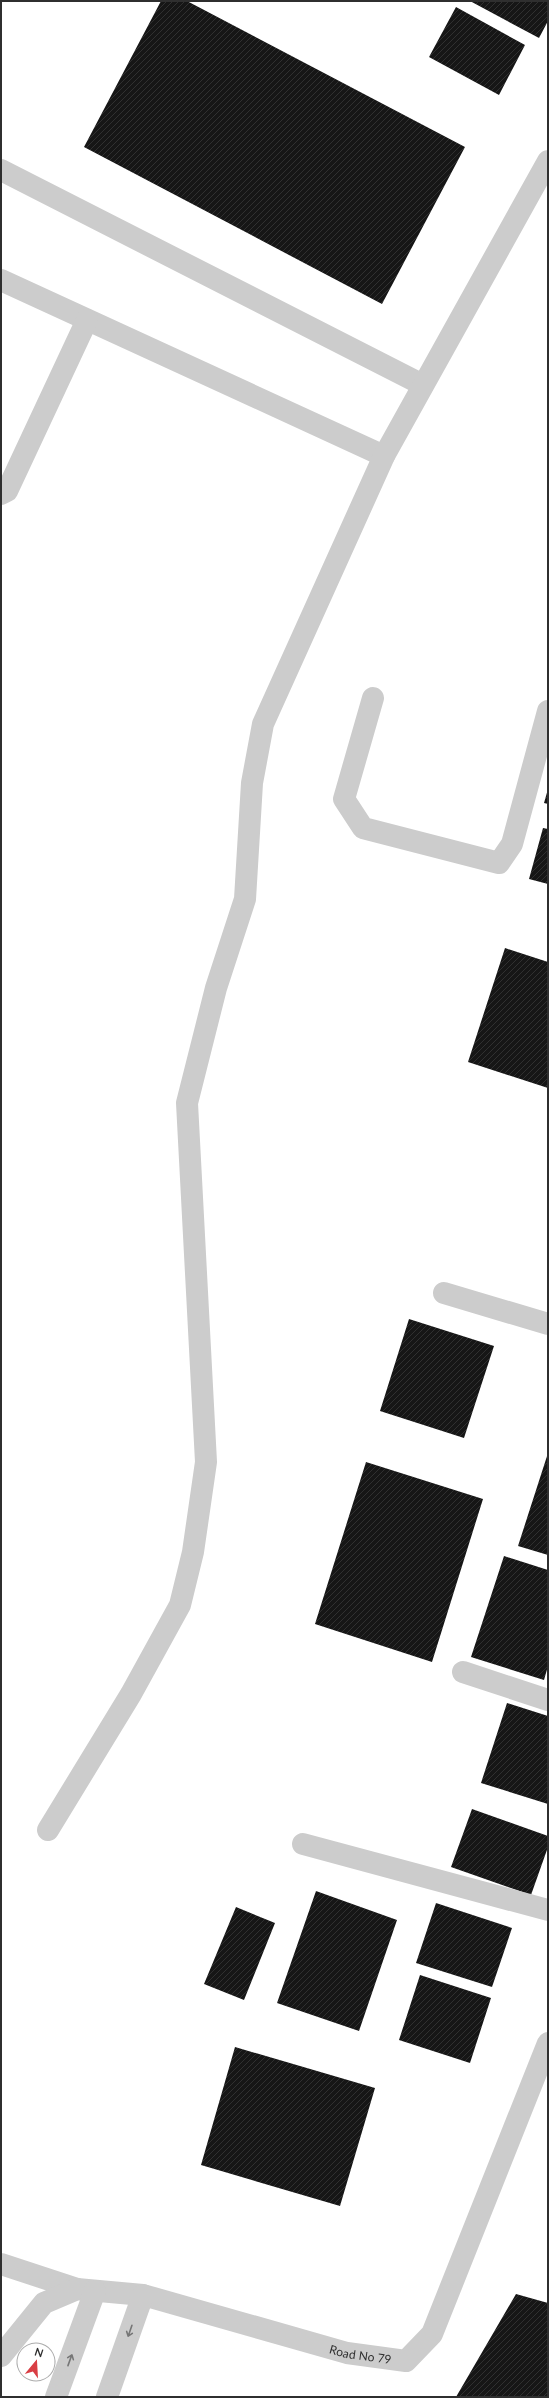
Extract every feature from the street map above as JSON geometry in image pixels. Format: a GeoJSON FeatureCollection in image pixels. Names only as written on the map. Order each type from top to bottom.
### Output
{"type":"FeatureCollection","features":[{"type":"Feature","properties":{"kind":"street"},"geometry":{"type":"LineString","coordinates":[[1,170],[423,385]]}},
{"type":"Feature","properties":{"kind":"street"},"geometry":{"type":"LineString","coordinates":[[48,1830],[131,1694],[180,1605],[193,1552],[206,1462],[187,1103],[216,988],[245,899],[252,783],[263,724],[384,456],[545,172]]}},
{"type":"Feature","properties":{"kind":"street"},"geometry":{"type":"LineString","coordinates":[[1,280],[384,456]]}},
{"type":"Feature","properties":{"kind":"street"},"geometry":{"type":"LineString","coordinates":[[1,494],[7,491],[87,320]]}},
{"type":"Feature","properties":{"kind":"street"},"geometry":{"type":"LineString","coordinates":[[373,698],[344,799],[363,828],[499,863],[512,844],[548,711]]}},
{"type":"Feature","properties":{"kind":"street"},"geometry":{"type":"LineString","coordinates":[[444,1293],[548,1324]]}},
{"type":"Feature","properties":{"kind":"street"},"geometry":{"type":"LineString","coordinates":[[463,1672],[548,1700]]}},
{"type":"Feature","properties":{"kind":"street"},"geometry":{"type":"LineString","coordinates":[[303,1844],[548,1910]]}},
{"type":"Feature","properties":{"kind":"street","name":"Road No 79"},"geometry":{"type":"LineString","coordinates":[[1,2356],[44,2303],[86,2290],[143,2295],[198,2309],[347,2353],[406,2361],[432,2334],[548,2043]]}},
{"type":"Feature","properties":{"kind":"street"},"geometry":{"type":"LineString","coordinates":[[1,2264],[86,2290],[56,2397]]}},
{"type":"Feature","properties":{"kind":"street"},"geometry":{"type":"LineString","coordinates":[[107,2397],[143,2295]]}},
{"type":"Feature","properties":{"kind":"building"},"geometry":{"type":"Polygon","coordinates":[[[161,1],[187,1],[465,147],[382,304],[84,147],[161,1]]]}},
{"type":"Feature","properties":{"kind":"building"},"geometry":{"type":"Polygon","coordinates":[[[470,1],[548,1],[548,21],[539,38],[470,1]]]}},
{"type":"Feature","properties":{"kind":"building"},"geometry":{"type":"Polygon","coordinates":[[[456,7],[525,45],[499,95],[429,57],[456,7]]]}},
{"type":"Feature","properties":{"kind":"building"},"geometry":{"type":"Polygon","coordinates":[[[548,789],[548,804],[544,803],[548,789]]]}},
{"type":"Feature","properties":{"kind":"building"},"geometry":{"type":"Polygon","coordinates":[[[543,828],[548,829],[548,884],[529,879],[543,828]]]}},
{"type":"Feature","properties":{"kind":"building"},"geometry":{"type":"Polygon","coordinates":[[[505,948],[548,962],[548,1088],[468,1062],[505,948]]]}},
{"type":"Feature","properties":{"kind":"building"},"geometry":{"type":"Polygon","coordinates":[[[409,1319],[494,1346],[464,1438],[380,1411],[409,1319]]]}},
{"type":"Feature","properties":{"kind":"building"},"geometry":{"type":"Polygon","coordinates":[[[548,1453],[548,1555],[518,1546],[548,1453]]]}},
{"type":"Feature","properties":{"kind":"building"},"geometry":{"type":"Polygon","coordinates":[[[366,1462],[483,1499],[432,1662],[315,1624],[366,1462]]]}},
{"type":"Feature","properties":{"kind":"building"},"geometry":{"type":"Polygon","coordinates":[[[504,1556],[548,1570],[548,1666],[544,1680],[471,1657],[504,1556]]]}},
{"type":"Feature","properties":{"kind":"building"},"geometry":{"type":"Polygon","coordinates":[[[507,1703],[548,1716],[548,1804],[481,1783],[507,1703]]]}},
{"type":"Feature","properties":{"kind":"building"},"geometry":{"type":"Polygon","coordinates":[[[472,1809],[548,1836],[548,1847],[531,1895],[451,1867],[472,1809]]]}},
{"type":"Feature","properties":{"kind":"building"},"geometry":{"type":"Polygon","coordinates":[[[316,1891],[397,1920],[359,2031],[277,2003],[316,1891]]]}},
{"type":"Feature","properties":{"kind":"building"},"geometry":{"type":"Polygon","coordinates":[[[436,1903],[512,1928],[492,1987],[416,1963],[436,1903]]]}},
{"type":"Feature","properties":{"kind":"building"},"geometry":{"type":"Polygon","coordinates":[[[236,1907],[275,1923],[244,2000],[204,1984],[236,1907]]]}},
{"type":"Feature","properties":{"kind":"building"},"geometry":{"type":"Polygon","coordinates":[[[420,1975],[491,1998],[470,2063],[399,2040],[420,1975]]]}},
{"type":"Feature","properties":{"kind":"building"},"geometry":{"type":"Polygon","coordinates":[[[235,2047],[375,2088],[340,2206],[201,2165],[235,2047]]]}},
{"type":"Feature","properties":{"kind":"building"},"geometry":{"type":"Polygon","coordinates":[[[516,2294],[548,2303],[548,2397],[456,2397],[516,2294]]]}}]}
